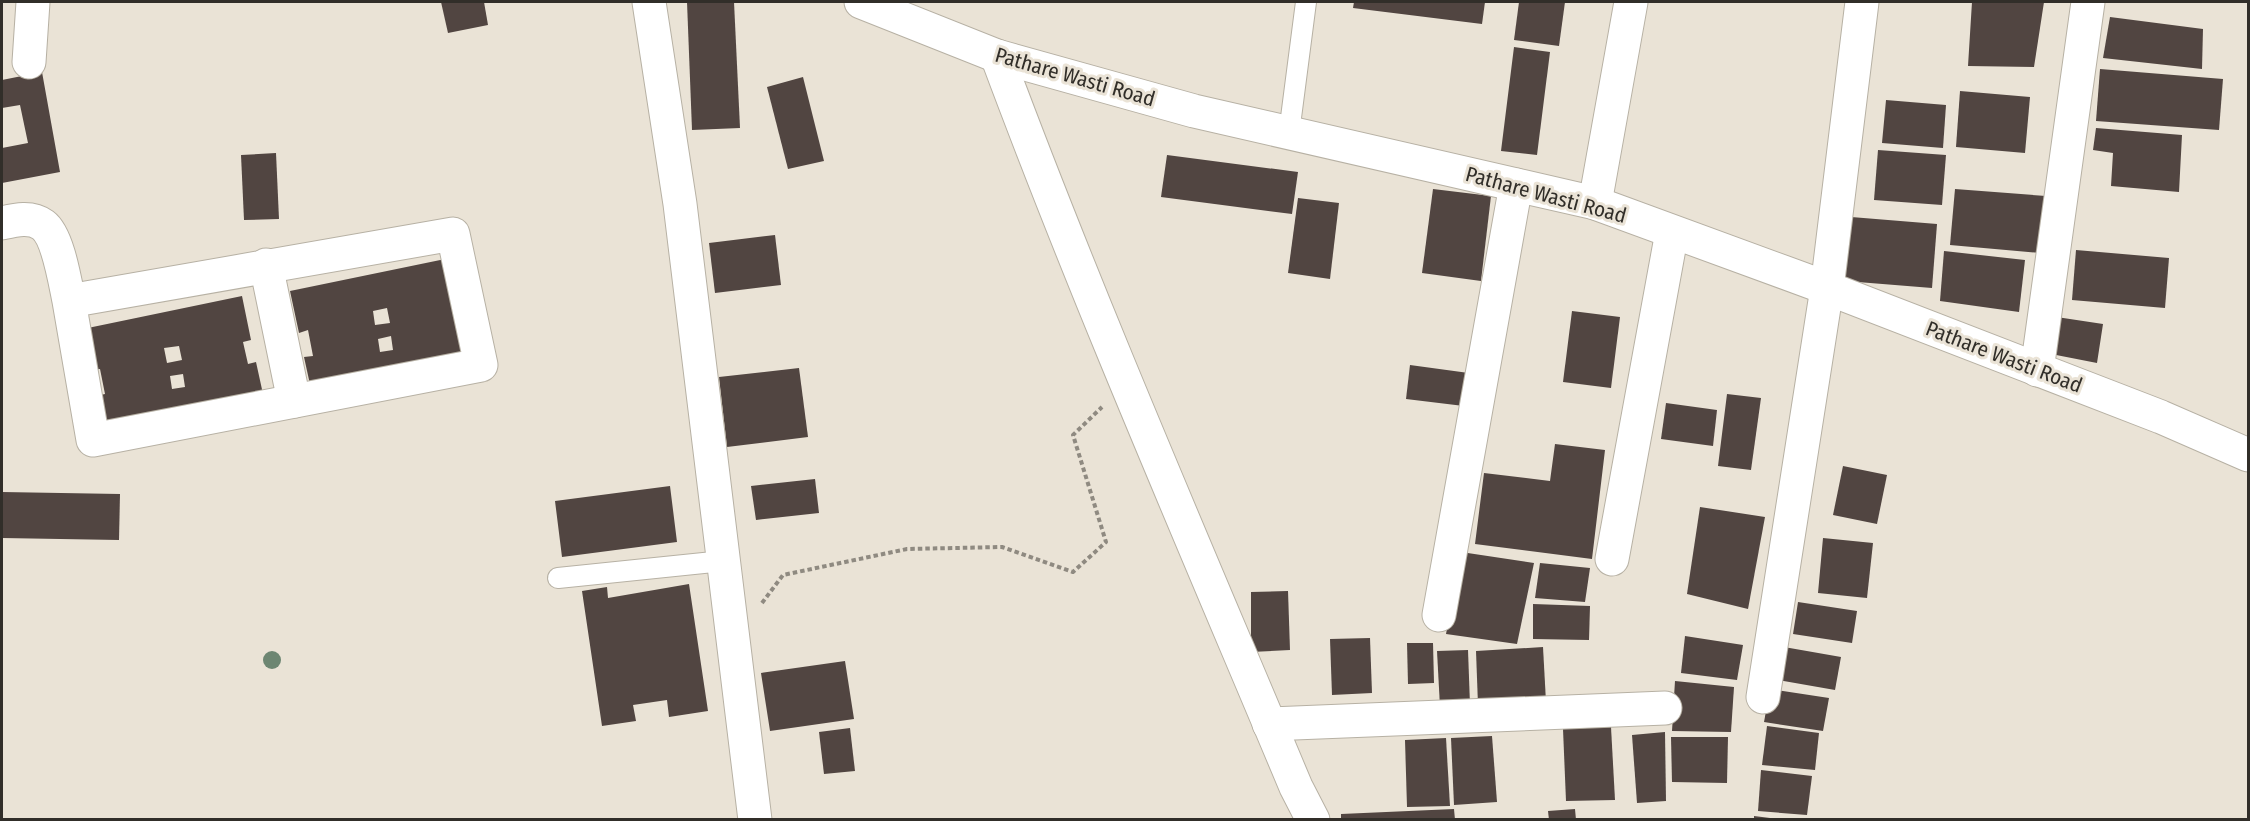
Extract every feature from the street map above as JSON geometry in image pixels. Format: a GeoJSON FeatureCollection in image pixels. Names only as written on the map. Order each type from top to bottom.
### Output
{"type":"FeatureCollection","features":[{"type":"Feature","properties":{"kind":"street"},"geometry":{"type":"LineString","coordinates":[[29,62],[33,2]]}},
{"type":"Feature","properties":{"kind":"street"},"geometry":{"type":"LineString","coordinates":[[649,2],[680,204],[755,819]]}},
{"type":"Feature","properties":{"kind":"street","name":"Pathare Wasti Road"},"geometry":{"type":"LineString","coordinates":[[861,2],[997,56],[1194,111],[1595,203],[1827,288],[2161,417],[2248,455]]}},
{"type":"Feature","properties":{"kind":"street"},"geometry":{"type":"LineString","coordinates":[[1595,203],[1630,2]]}},
{"type":"Feature","properties":{"kind":"street"},"geometry":{"type":"LineString","coordinates":[[1763,697],[1827,288],[1862,2]]}},
{"type":"Feature","properties":{"kind":"street"},"geometry":{"type":"LineString","coordinates":[[2037,370],[2088,2]]}},
{"type":"Feature","properties":{"kind":"street"},"geometry":{"type":"LineString","coordinates":[[997,56],[1053,204],[1126,382],[1269,724],[1296,787],[1313,819]]}},
{"type":"Feature","properties":{"kind":"street"},"geometry":{"type":"LineString","coordinates":[[1439,615],[1516,185]]}},
{"type":"Feature","properties":{"kind":"street"},"geometry":{"type":"LineString","coordinates":[[2,223],[24,219],[43,224],[53,237],[69,301],[93,440],[482,365],[453,234],[69,301]]}},
{"type":"Feature","properties":{"kind":"street"},"geometry":{"type":"LineString","coordinates":[[1612,559],[1671,232]]}},
{"type":"Feature","properties":{"kind":"street"},"geometry":{"type":"LineString","coordinates":[[266,265],[294,401]]}},
{"type":"Feature","properties":{"kind":"street"},"geometry":{"type":"LineString","coordinates":[[1269,724],[1665,708]]}},
{"type":"Feature","properties":{"kind":"lane"},"geometry":{"type":"LineString","coordinates":[[1289,133],[1306,2]]}},
{"type":"Feature","properties":{"kind":"lane"},"geometry":{"type":"LineString","coordinates":[[558,578],[723,561]]}},
{"type":"Feature","properties":{"kind":"path"},"geometry":{"type":"LineString","coordinates":[[733,642],[783,575],[906,549],[1002,547],[1073,572],[1106,542],[1073,435],[1126,382]]}},
{"type":"Feature","properties":{"kind":"building"},"geometry":{"type":"Polygon","coordinates":[[[441,2],[484,2],[488,25],[448,33],[441,2]]]}},
{"type":"Feature","properties":{"kind":"building"},"geometry":{"type":"Polygon","coordinates":[[[687,2],[734,2],[740,128],[692,130],[687,2]]]}},
{"type":"Feature","properties":{"kind":"building"},"geometry":{"type":"Polygon","coordinates":[[[1354,2],[1485,2],[1482,24],[1353,8],[1354,2]]]}},
{"type":"Feature","properties":{"kind":"building"},"geometry":{"type":"Polygon","coordinates":[[[1519,2],[1565,2],[1559,46],[1514,40],[1519,2]]]}},
{"type":"Feature","properties":{"kind":"building"},"geometry":{"type":"Polygon","coordinates":[[[1972,2],[2044,2],[2034,67],[1968,66],[1972,2]]]}},
{"type":"Feature","properties":{"kind":"building"},"geometry":{"type":"Polygon","coordinates":[[[2110,17],[2203,29],[2202,69],[2103,58],[2110,17]]]}},
{"type":"Feature","properties":{"kind":"building"},"geometry":{"type":"Polygon","coordinates":[[[1514,47],[1550,52],[1537,155],[1501,151],[1514,47]]]}},
{"type":"Feature","properties":{"kind":"building"},"geometry":{"type":"Polygon","coordinates":[[[2100,69],[2223,79],[2219,130],[2096,121],[2100,69]]]}},
{"type":"Feature","properties":{"kind":"building"},"geometry":{"type":"Polygon","coordinates":[[[42,72],[60,172],[2,183],[2,148],[28,143],[20,105],[2,108],[2,80],[42,72]]]}},
{"type":"Feature","properties":{"kind":"building"},"geometry":{"type":"Polygon","coordinates":[[[803,77],[824,161],[788,169],[767,87],[803,77]]]}},
{"type":"Feature","properties":{"kind":"building"},"geometry":{"type":"Polygon","coordinates":[[[1960,91],[2030,97],[2025,153],[1956,147],[1960,91]]]}},
{"type":"Feature","properties":{"kind":"building"},"geometry":{"type":"Polygon","coordinates":[[[1886,100],[1946,105],[1943,148],[1882,143],[1886,100]]]}},
{"type":"Feature","properties":{"kind":"building"},"geometry":{"type":"Polygon","coordinates":[[[2096,128],[2182,135],[2179,192],[2111,186],[2113,153],[2093,150],[2096,128]]]}},
{"type":"Feature","properties":{"kind":"building"},"geometry":{"type":"Polygon","coordinates":[[[1878,150],[1946,155],[1942,205],[1874,200],[1878,150]]]}},
{"type":"Feature","properties":{"kind":"building"},"geometry":{"type":"Polygon","coordinates":[[[276,153],[279,219],[244,220],[241,155],[276,153]]]}},
{"type":"Feature","properties":{"kind":"building"},"geometry":{"type":"Polygon","coordinates":[[[1167,155],[1298,172],[1292,214],[1161,197],[1167,155]]]}},
{"type":"Feature","properties":{"kind":"building"},"geometry":{"type":"Polygon","coordinates":[[[1433,189],[1491,196],[1481,281],[1422,273],[1433,189]]]}},
{"type":"Feature","properties":{"kind":"building"},"geometry":{"type":"Polygon","coordinates":[[[1955,189],[2046,196],[2041,253],[1950,245],[1955,189]]]}},
{"type":"Feature","properties":{"kind":"building"},"geometry":{"type":"Polygon","coordinates":[[[1298,198],[1339,203],[1330,279],[1288,273],[1298,198]]]}},
{"type":"Feature","properties":{"kind":"building"},"geometry":{"type":"Polygon","coordinates":[[[1839,216],[1937,224],[1932,288],[1833,280],[1839,216]]]}},
{"type":"Feature","properties":{"kind":"building"},"geometry":{"type":"Polygon","coordinates":[[[775,235],[781,285],[715,293],[709,243],[775,235]]]}},
{"type":"Feature","properties":{"kind":"building"},"geometry":{"type":"Polygon","coordinates":[[[2076,250],[2169,258],[2165,308],[2072,300],[2076,250]]]}},
{"type":"Feature","properties":{"kind":"building"},"geometry":{"type":"Polygon","coordinates":[[[1944,251],[2025,260],[2019,312],[1940,301],[1944,251]]]}},
{"type":"Feature","properties":{"kind":"building"},"geometry":{"type":"Polygon","coordinates":[[[450,258],[470,357],[311,389],[304,357],[313,356],[308,330],[299,333],[290,291],[450,258]],[[387,308],[373,311],[375,325],[390,323],[387,308]],[[391,336],[378,339],[380,352],[393,350],[391,336]]]}},
{"type":"Feature","properties":{"kind":"building"},"geometry":{"type":"Polygon","coordinates":[[[242,296],[251,340],[243,342],[248,364],[256,362],[263,394],[103,428],[96,396],[105,394],[100,369],[91,370],[83,329],[242,296]],[[179,346],[164,348],[167,363],[182,360],[179,346]],[[183,374],[170,376],[172,389],[185,387],[183,374]]]}},
{"type":"Feature","properties":{"kind":"building"},"geometry":{"type":"Polygon","coordinates":[[[1572,311],[1620,317],[1611,388],[1563,382],[1572,311]]]}},
{"type":"Feature","properties":{"kind":"building"},"geometry":{"type":"Polygon","coordinates":[[[2050,316],[2103,324],[2097,363],[2046,353],[2050,316]]]}},
{"type":"Feature","properties":{"kind":"building"},"geometry":{"type":"Polygon","coordinates":[[[1410,365],[1476,374],[1472,407],[1406,399],[1410,365]]]}},
{"type":"Feature","properties":{"kind":"building"},"geometry":{"type":"Polygon","coordinates":[[[799,368],[808,437],[727,447],[719,377],[799,368]]]}},
{"type":"Feature","properties":{"kind":"building"},"geometry":{"type":"Polygon","coordinates":[[[1727,394],[1761,398],[1751,470],[1718,466],[1727,394]]]}},
{"type":"Feature","properties":{"kind":"building"},"geometry":{"type":"Polygon","coordinates":[[[1666,403],[1717,410],[1713,446],[1661,439],[1666,403]]]}},
{"type":"Feature","properties":{"kind":"building"},"geometry":{"type":"Polygon","coordinates":[[[1555,444],[1605,450],[1592,559],[1475,544],[1484,473],[1550,481],[1555,444]]]}},
{"type":"Feature","properties":{"kind":"building"},"geometry":{"type":"Polygon","coordinates":[[[1843,466],[1887,475],[1877,524],[1833,515],[1843,466]]]}},
{"type":"Feature","properties":{"kind":"building"},"geometry":{"type":"Polygon","coordinates":[[[815,479],[819,513],[756,520],[751,486],[815,479]]]}},
{"type":"Feature","properties":{"kind":"building"},"geometry":{"type":"Polygon","coordinates":[[[670,486],[677,542],[562,557],[555,501],[670,486]]]}},
{"type":"Feature","properties":{"kind":"building"},"geometry":{"type":"Polygon","coordinates":[[[2,492],[120,494],[119,540],[2,538],[2,492]]]}},
{"type":"Feature","properties":{"kind":"building"},"geometry":{"type":"Polygon","coordinates":[[[1700,507],[1765,517],[1748,609],[1687,594],[1700,507]]]}},
{"type":"Feature","properties":{"kind":"building"},"geometry":{"type":"Polygon","coordinates":[[[1823,538],[1873,543],[1867,598],[1818,593],[1823,538]]]}},
{"type":"Feature","properties":{"kind":"building"},"geometry":{"type":"Polygon","coordinates":[[[1461,552],[1534,563],[1517,644],[1446,634],[1461,552]]]}},
{"type":"Feature","properties":{"kind":"building"},"geometry":{"type":"Polygon","coordinates":[[[1540,563],[1590,568],[1585,602],[1535,598],[1540,563]]]}},
{"type":"Feature","properties":{"kind":"building"},"geometry":{"type":"Polygon","coordinates":[[[689,584],[708,711],[669,717],[667,700],[633,705],[636,721],[602,726],[582,591],[607,587],[608,598],[689,584]]]}},
{"type":"Feature","properties":{"kind":"building"},"geometry":{"type":"Polygon","coordinates":[[[1288,591],[1290,650],[1251,652],[1251,592],[1288,591]]]}},
{"type":"Feature","properties":{"kind":"building"},"geometry":{"type":"Polygon","coordinates":[[[1798,602],[1857,611],[1852,643],[1793,634],[1798,602]]]}},
{"type":"Feature","properties":{"kind":"building"},"geometry":{"type":"Polygon","coordinates":[[[1533,604],[1590,606],[1589,640],[1533,639],[1533,604]]]}},
{"type":"Feature","properties":{"kind":"building"},"geometry":{"type":"Polygon","coordinates":[[[1685,636],[1743,645],[1737,680],[1681,673],[1685,636]]]}},
{"type":"Feature","properties":{"kind":"building"},"geometry":{"type":"Polygon","coordinates":[[[1370,638],[1372,693],[1332,695],[1330,639],[1370,638]]]}},
{"type":"Feature","properties":{"kind":"building"},"geometry":{"type":"Polygon","coordinates":[[[1407,643],[1433,643],[1434,683],[1408,684],[1407,643]]]}},
{"type":"Feature","properties":{"kind":"building"},"geometry":{"type":"Polygon","coordinates":[[[1543,647],[1546,702],[1478,705],[1476,651],[1543,647]]]}},
{"type":"Feature","properties":{"kind":"building"},"geometry":{"type":"Polygon","coordinates":[[[1784,647],[1841,657],[1835,690],[1778,680],[1784,647]]]}},
{"type":"Feature","properties":{"kind":"building"},"geometry":{"type":"Polygon","coordinates":[[[1468,650],[1470,705],[1440,707],[1437,651],[1468,650]]]}},
{"type":"Feature","properties":{"kind":"building"},"geometry":{"type":"Polygon","coordinates":[[[845,661],[854,719],[770,731],[761,673],[845,661]]]}},
{"type":"Feature","properties":{"kind":"building"},"geometry":{"type":"Polygon","coordinates":[[[1675,681],[1734,687],[1731,732],[1672,731],[1675,681]]]}},
{"type":"Feature","properties":{"kind":"building"},"geometry":{"type":"Polygon","coordinates":[[[1770,689],[1829,698],[1823,731],[1764,722],[1770,689]]]}},
{"type":"Feature","properties":{"kind":"building"},"geometry":{"type":"Polygon","coordinates":[[[1767,726],[1819,733],[1815,770],[1762,765],[1767,726]]]}},
{"type":"Feature","properties":{"kind":"building"},"geometry":{"type":"Polygon","coordinates":[[[1611,727],[1615,800],[1566,801],[1563,729],[1611,727]]]}},
{"type":"Feature","properties":{"kind":"building"},"geometry":{"type":"Polygon","coordinates":[[[850,728],[855,771],[824,774],[819,732],[850,728]]]}},
{"type":"Feature","properties":{"kind":"building"},"geometry":{"type":"Polygon","coordinates":[[[1665,732],[1666,801],[1637,803],[1632,735],[1665,732]]]}},
{"type":"Feature","properties":{"kind":"building"},"geometry":{"type":"Polygon","coordinates":[[[1492,736],[1497,802],[1454,805],[1451,738],[1492,736]]]}},
{"type":"Feature","properties":{"kind":"building"},"geometry":{"type":"Polygon","coordinates":[[[1671,737],[1728,737],[1727,783],[1672,782],[1671,737]]]}},
{"type":"Feature","properties":{"kind":"building"},"geometry":{"type":"Polygon","coordinates":[[[1446,738],[1450,806],[1407,807],[1405,740],[1446,738]]]}},
{"type":"Feature","properties":{"kind":"building"},"geometry":{"type":"Polygon","coordinates":[[[1761,770],[1812,776],[1807,815],[1758,811],[1761,770]]]}},
{"type":"Feature","properties":{"kind":"building"},"geometry":{"type":"Polygon","coordinates":[[[1454,809],[1455,820],[1341,820],[1341,814],[1454,809]]]}},
{"type":"Feature","properties":{"kind":"building"},"geometry":{"type":"Polygon","coordinates":[[[1575,809],[1576,820],[1549,820],[1548,811],[1575,809]]]}},
{"type":"Feature","properties":{"kind":"building"},"geometry":{"type":"Polygon","coordinates":[[[1754,816],[1770,818],[1770,820],[1754,820],[1754,816]]]}}]}
